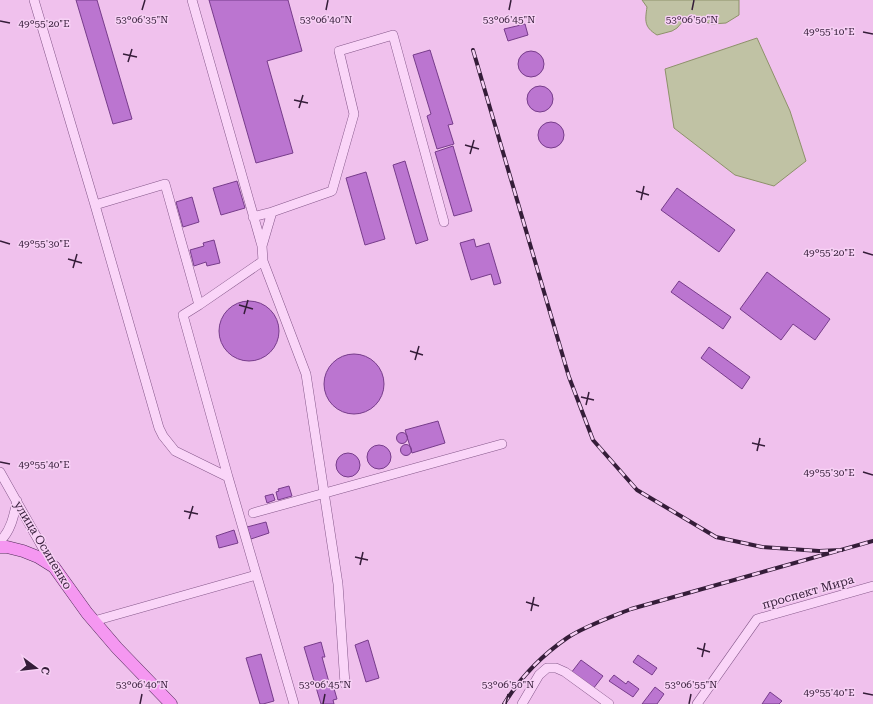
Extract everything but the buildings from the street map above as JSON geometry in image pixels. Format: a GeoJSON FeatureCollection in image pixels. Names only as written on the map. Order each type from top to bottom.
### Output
{"type":"FeatureCollection","features":[{"type":"Feature","properties":{"kind":"main road"},"geometry":{"type":"LineString","coordinates":[[0,547],[23,551],[38,557],[54,567]]}},
{"type":"Feature","properties":{"kind":"main road","name":"улица Осипенко"},"geometry":{"type":"LineString","coordinates":[[54,567],[94,621],[117,648],[172,704]]}},
{"type":"Feature","properties":{"kind":"street"},"geometry":{"type":"LineString","coordinates":[[34,0],[159,428],[163,436],[175,451],[228,477]]}},
{"type":"Feature","properties":{"kind":"street"},"geometry":{"type":"LineString","coordinates":[[192,0],[262,246],[263,261],[306,374],[338,584],[345,684]]}},
{"type":"Feature","properties":{"kind":"street"},"geometry":{"type":"LineString","coordinates":[[253,217],[332,191],[354,114],[339,51],[393,35],[444,222]]}},
{"type":"Feature","properties":{"kind":"street"},"geometry":{"type":"LineString","coordinates":[[95,205],[165,184],[200,305]]}},
{"type":"Feature","properties":{"kind":"street"},"geometry":{"type":"LineString","coordinates":[[262,246],[272,212]]}},
{"type":"Feature","properties":{"kind":"street"},"geometry":{"type":"LineString","coordinates":[[263,261],[200,305],[183,315],[294,704]]}},
{"type":"Feature","properties":{"kind":"street"},"geometry":{"type":"LineString","coordinates":[[253,513],[502,444]]}},
{"type":"Feature","properties":{"kind":"street","name":"улица Осипенко"},"geometry":{"type":"LineString","coordinates":[[0,472],[54,567]]}},
{"type":"Feature","properties":{"kind":"street"},"geometry":{"type":"LineString","coordinates":[[0,541],[5,537],[14,517],[16,501]]}},
{"type":"Feature","properties":{"kind":"street"},"geometry":{"type":"LineString","coordinates":[[94,621],[256,575]]}},
{"type":"Feature","properties":{"kind":"street","name":"проспект Мира"},"geometry":{"type":"LineString","coordinates":[[697,704],[757,619],[873,586]]}},
{"type":"Feature","properties":{"kind":"street"},"geometry":{"type":"LineString","coordinates":[[522,704],[539,675],[547,668],[556,668],[565,672],[609,704]]}},
{"type":"Feature","properties":{"kind":"shaded area"},"geometry":{"type":"Polygon","coordinates":[[[642,0],[739,0],[739,15],[726,23],[712,24],[692,18],[684,20],[672,31],[657,35],[646,23],[647,7],[642,0]]]}},
{"type":"Feature","properties":{"kind":"shaded area"},"geometry":{"type":"Polygon","coordinates":[[[757,38],[790,111],[806,161],[774,186],[735,175],[674,128],[665,69],[757,38]]]}},
{"type":"Feature","properties":{"kind":"railway"},"geometry":{"type":"LineString","coordinates":[[473,50],[569,377],[593,440],[637,490],[716,537],[762,547],[819,551],[842,550]]}},
{"type":"Feature","properties":{"kind":"railway"},"geometry":{"type":"LineString","coordinates":[[504,704],[524,676],[548,652],[567,638],[589,626],[631,609],[873,541]]}}]}
